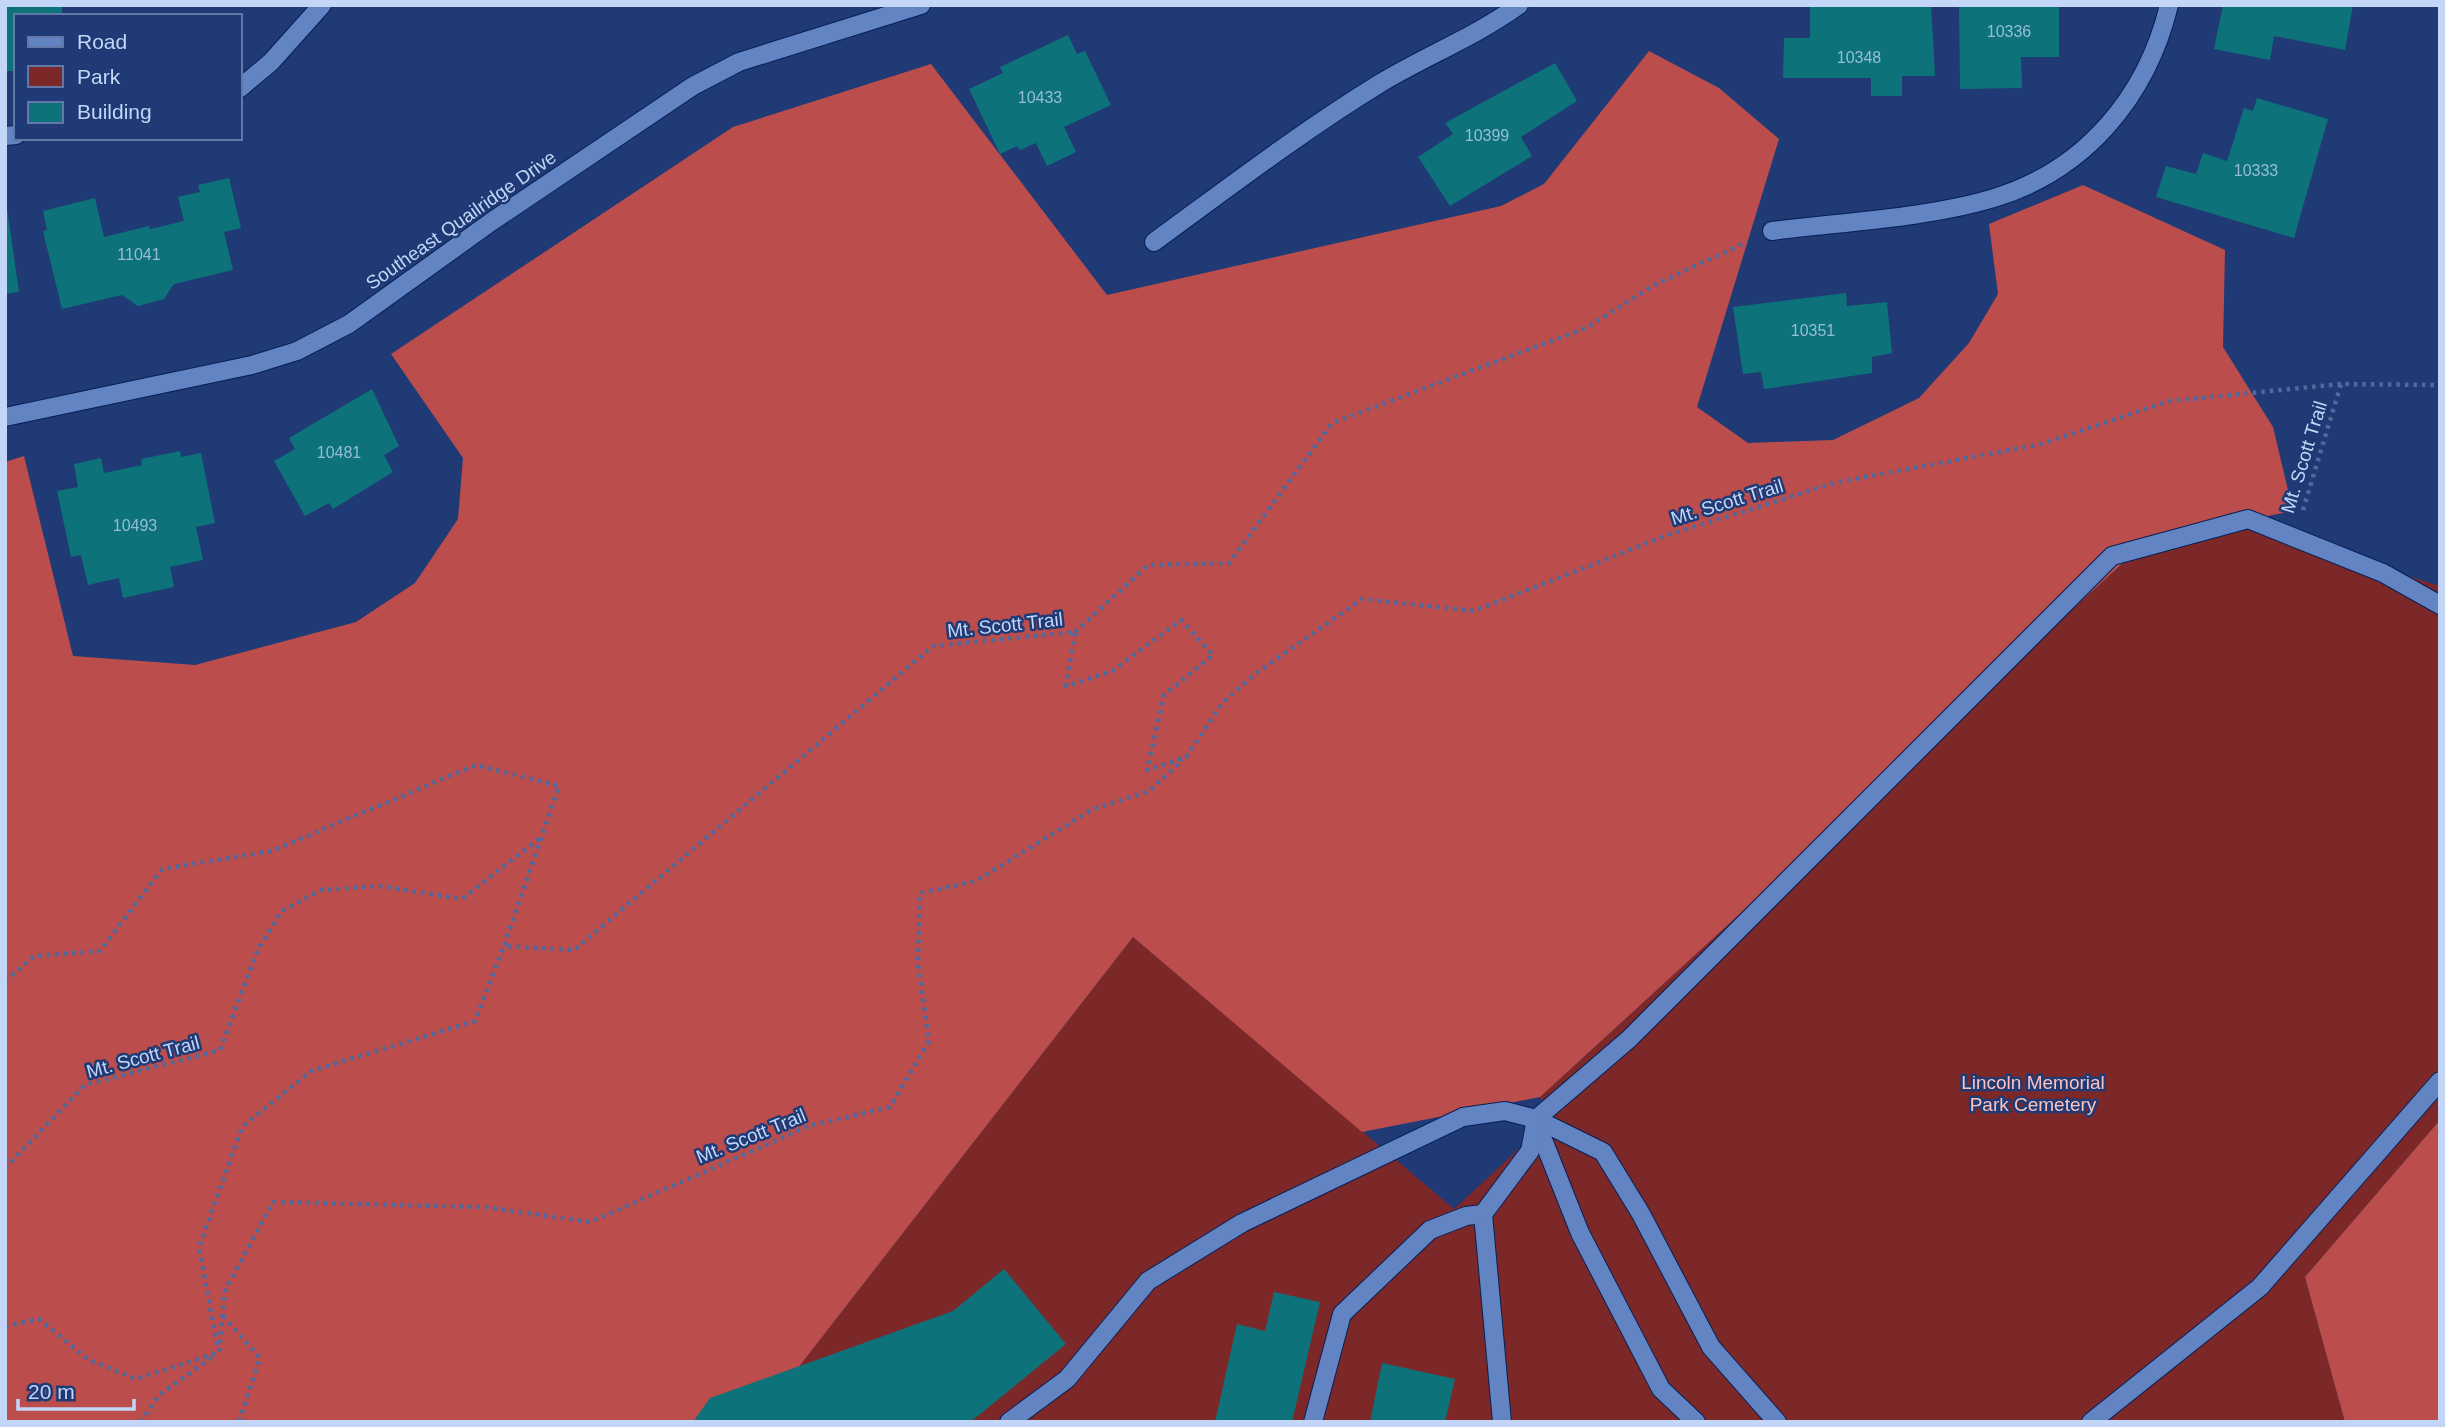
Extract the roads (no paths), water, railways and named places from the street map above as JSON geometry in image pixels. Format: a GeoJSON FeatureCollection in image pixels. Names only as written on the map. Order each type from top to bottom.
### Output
{"type":"FeatureCollection","features":[{"type":"Feature","properties":{"kind":"street"},"geometry":{"type":"LineString","coordinates":[[242,86],[271,62],[322,5]]}},
{"type":"Feature","properties":{"kind":"street","name":"Southeast Quailridge Drive"},"geometry":{"type":"LineString","coordinates":[[5,417],[252,365],[297,351],[349,324],[491,222],[694,86],[739,62],[921,5]]}},
{"type":"Feature","properties":{"kind":"street"},"geometry":{"type":"LineString","coordinates":[[1154,242],[1304,134],[1381,83],[1491,26],[1519,5]]}},
{"type":"Feature","properties":{"kind":"street"},"geometry":{"type":"LineString","coordinates":[[1772,231],[1938,209],[1995,197],[2055,170],[2102,132],[2126,105],[2160,43],[2169,5]]}},
{"type":"Feature","properties":{"kind":"street"},"geometry":{"type":"LineString","coordinates":[[1502,1422],[1483,1214],[1530,1151],[1536,1119],[1629,1039],[2112,556],[2248,519],[2383,573],[2440,605]]}},
{"type":"Feature","properties":{"kind":"street"},"geometry":{"type":"LineString","coordinates":[[2091,1422],[2260,1287],[2440,1081]]}},
{"type":"Feature","properties":{"kind":"street"},"geometry":{"type":"LineString","coordinates":[[1009,1422],[1067,1379],[1148,1281],[1242,1223],[1463,1117],[1505,1111],[1536,1119],[1603,1152],[1641,1213],[1711,1347],[1777,1422]]}},
{"type":"Feature","properties":{"kind":"street"},"geometry":{"type":"LineString","coordinates":[[1536,1119],[1580,1233],[1661,1389],[1696,1422]]}},
{"type":"Feature","properties":{"kind":"street"},"geometry":{"type":"LineString","coordinates":[[1313,1422],[1342,1314],[1430,1230],[1466,1216],[1483,1214]]}},
{"type":"Feature","properties":{"kind":"park label","name":"Lincoln Memorial Park Cemetery"},"geometry":{"type":"Point","coordinates":[2033,1093]}}]}
